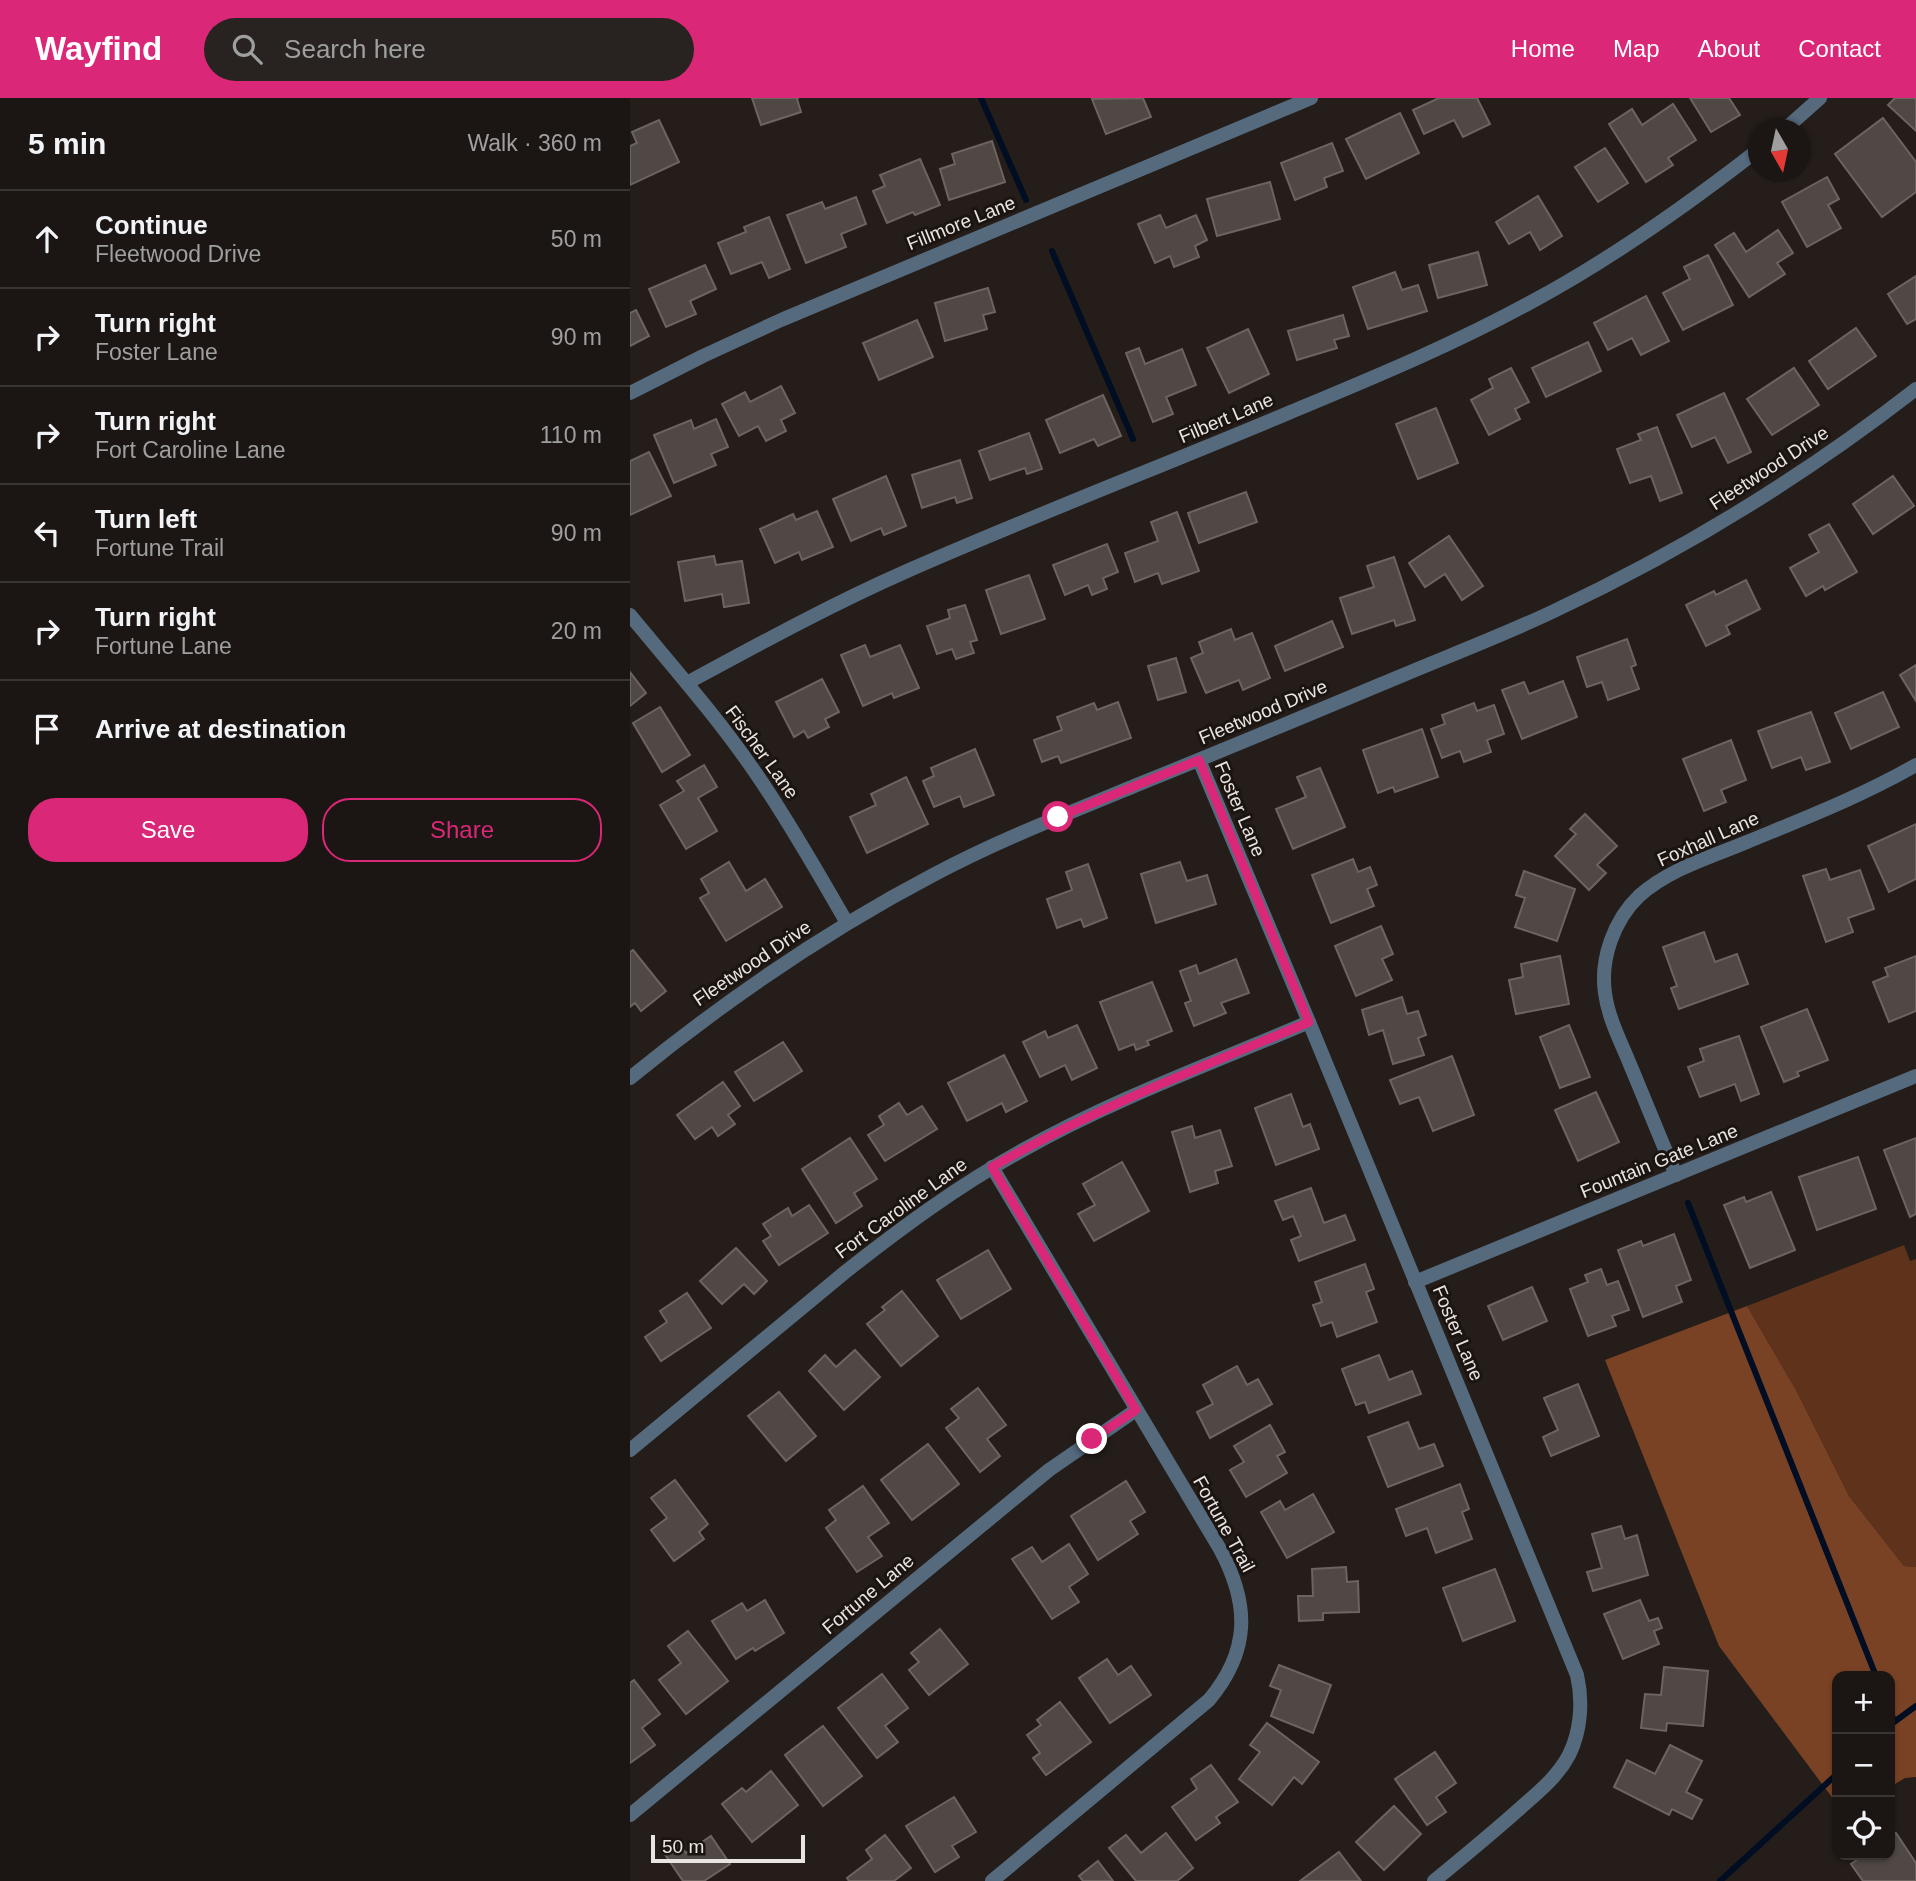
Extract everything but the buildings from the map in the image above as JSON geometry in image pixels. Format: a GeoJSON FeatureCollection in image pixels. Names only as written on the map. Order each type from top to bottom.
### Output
{"type":"FeatureCollection","features":[{"type":"Feature","properties":{"kind":"street","name":"Fillmore Lane"},"geometry":{"type":"LineString","coordinates":[[630,393],[773,323],[1311,98]]}},
{"type":"Feature","properties":{"kind":"street"},"geometry":{"type":"LineString","coordinates":[[1796,119],[1820,98]]}},
{"type":"Feature","properties":{"kind":"street","name":"Filbert Lane"},"geometry":{"type":"LineString","coordinates":[[687,683],[817,613],[910,570],[1457,341],[1534,301],[1624,247],[1684,207],[1748,158]]}},
{"type":"Feature","properties":{"kind":"street","name":"Fleetwood Drive"},"geometry":{"type":"LineString","coordinates":[[630,1078],[745,989],[846,923],[939,872],[1058,817],[1503,633],[1605,586],[1698,536],[1776,489],[1916,390]]}},
{"type":"Feature","properties":{"kind":"street","name":"Fischer Lane"},"geometry":{"type":"LineString","coordinates":[[630,615],[687,683],[755,772],[777,804],[846,923]]}},
{"type":"Feature","properties":{"kind":"street","name":"Foster Lane"},"geometry":{"type":"LineString","coordinates":[[1199,760],[1573,1660],[1580,1689],[1580,1713],[1574,1741],[1562,1766],[1534,1796],[1434,1881]]}},
{"type":"Feature","properties":{"kind":"street","name":"Foxhall Lane"},"geometry":{"type":"LineString","coordinates":[[1675,1175],[1607,1004],[1604,984],[1606,956],[1621,919],[1639,896],[1678,871],[1832,807],[1916,765]]}},
{"type":"Feature","properties":{"kind":"street","name":"Fort Caroline Lane"},"geometry":{"type":"LineString","coordinates":[[630,1450],[879,1245],[992,1167],[1105,1109],[1309,1022]]}},
{"type":"Feature","properties":{"kind":"street","name":"Fountain Gate Lane"},"geometry":{"type":"LineString","coordinates":[[1416,1282],[1916,1076]]}},
{"type":"Feature","properties":{"kind":"street","name":"Fortune Trail"},"geometry":{"type":"LineString","coordinates":[[992,1167],[1227,1563],[1241,1604],[1238,1648],[1227,1675],[1209,1700],[992,1881]]}},
{"type":"Feature","properties":{"kind":"street","name":"Fortune Lane"},"geometry":{"type":"LineString","coordinates":[[630,1815],[1049,1470],[1136,1410]]}},
{"type":"Feature","properties":{"kind":"shaded area"},"geometry":{"type":"Polygon","coordinates":[[[1904,1245],[1910,1261],[1916,1259],[1916,1567],[1904,1566],[1849,1496],[1796,1390],[1747,1306],[1904,1245]]]}},
{"type":"Feature","properties":{"kind":"shaded area"},"geometry":{"type":"Polygon","coordinates":[[[1747,1306],[1796,1390],[1849,1496],[1904,1566],[1916,1567],[1916,1777],[1905,1778],[1895,1784],[1895,1671],[1832,1671],[1832,1797],[1719,1646],[1605,1360],[1747,1306]]]}},
{"type":"Feature","properties":{"kind":"waterway"},"geometry":{"type":"LineString","coordinates":[[981,98],[1026,200]]}},
{"type":"Feature","properties":{"kind":"waterway"},"geometry":{"type":"LineString","coordinates":[[1052,251],[1133,439]]}},
{"type":"Feature","properties":{"kind":"waterway"},"geometry":{"type":"LineString","coordinates":[[1688,1203],[1874,1671]]}},
{"type":"Feature","properties":{"kind":"waterway"},"geometry":{"type":"LineString","coordinates":[[1895,1721],[1916,1706]]}},
{"type":"Feature","properties":{"kind":"waterway"},"geometry":{"type":"LineString","coordinates":[[1720,1881],[1832,1779]]}},
{"type":"Feature","properties":{"kind":"route"},"geometry":{"type":"LineString","coordinates":[[1058,817],[1199,760],[1309,1022],[1105,1109],[992,1167],[1136,1410],[1092,1439]]}}]}
